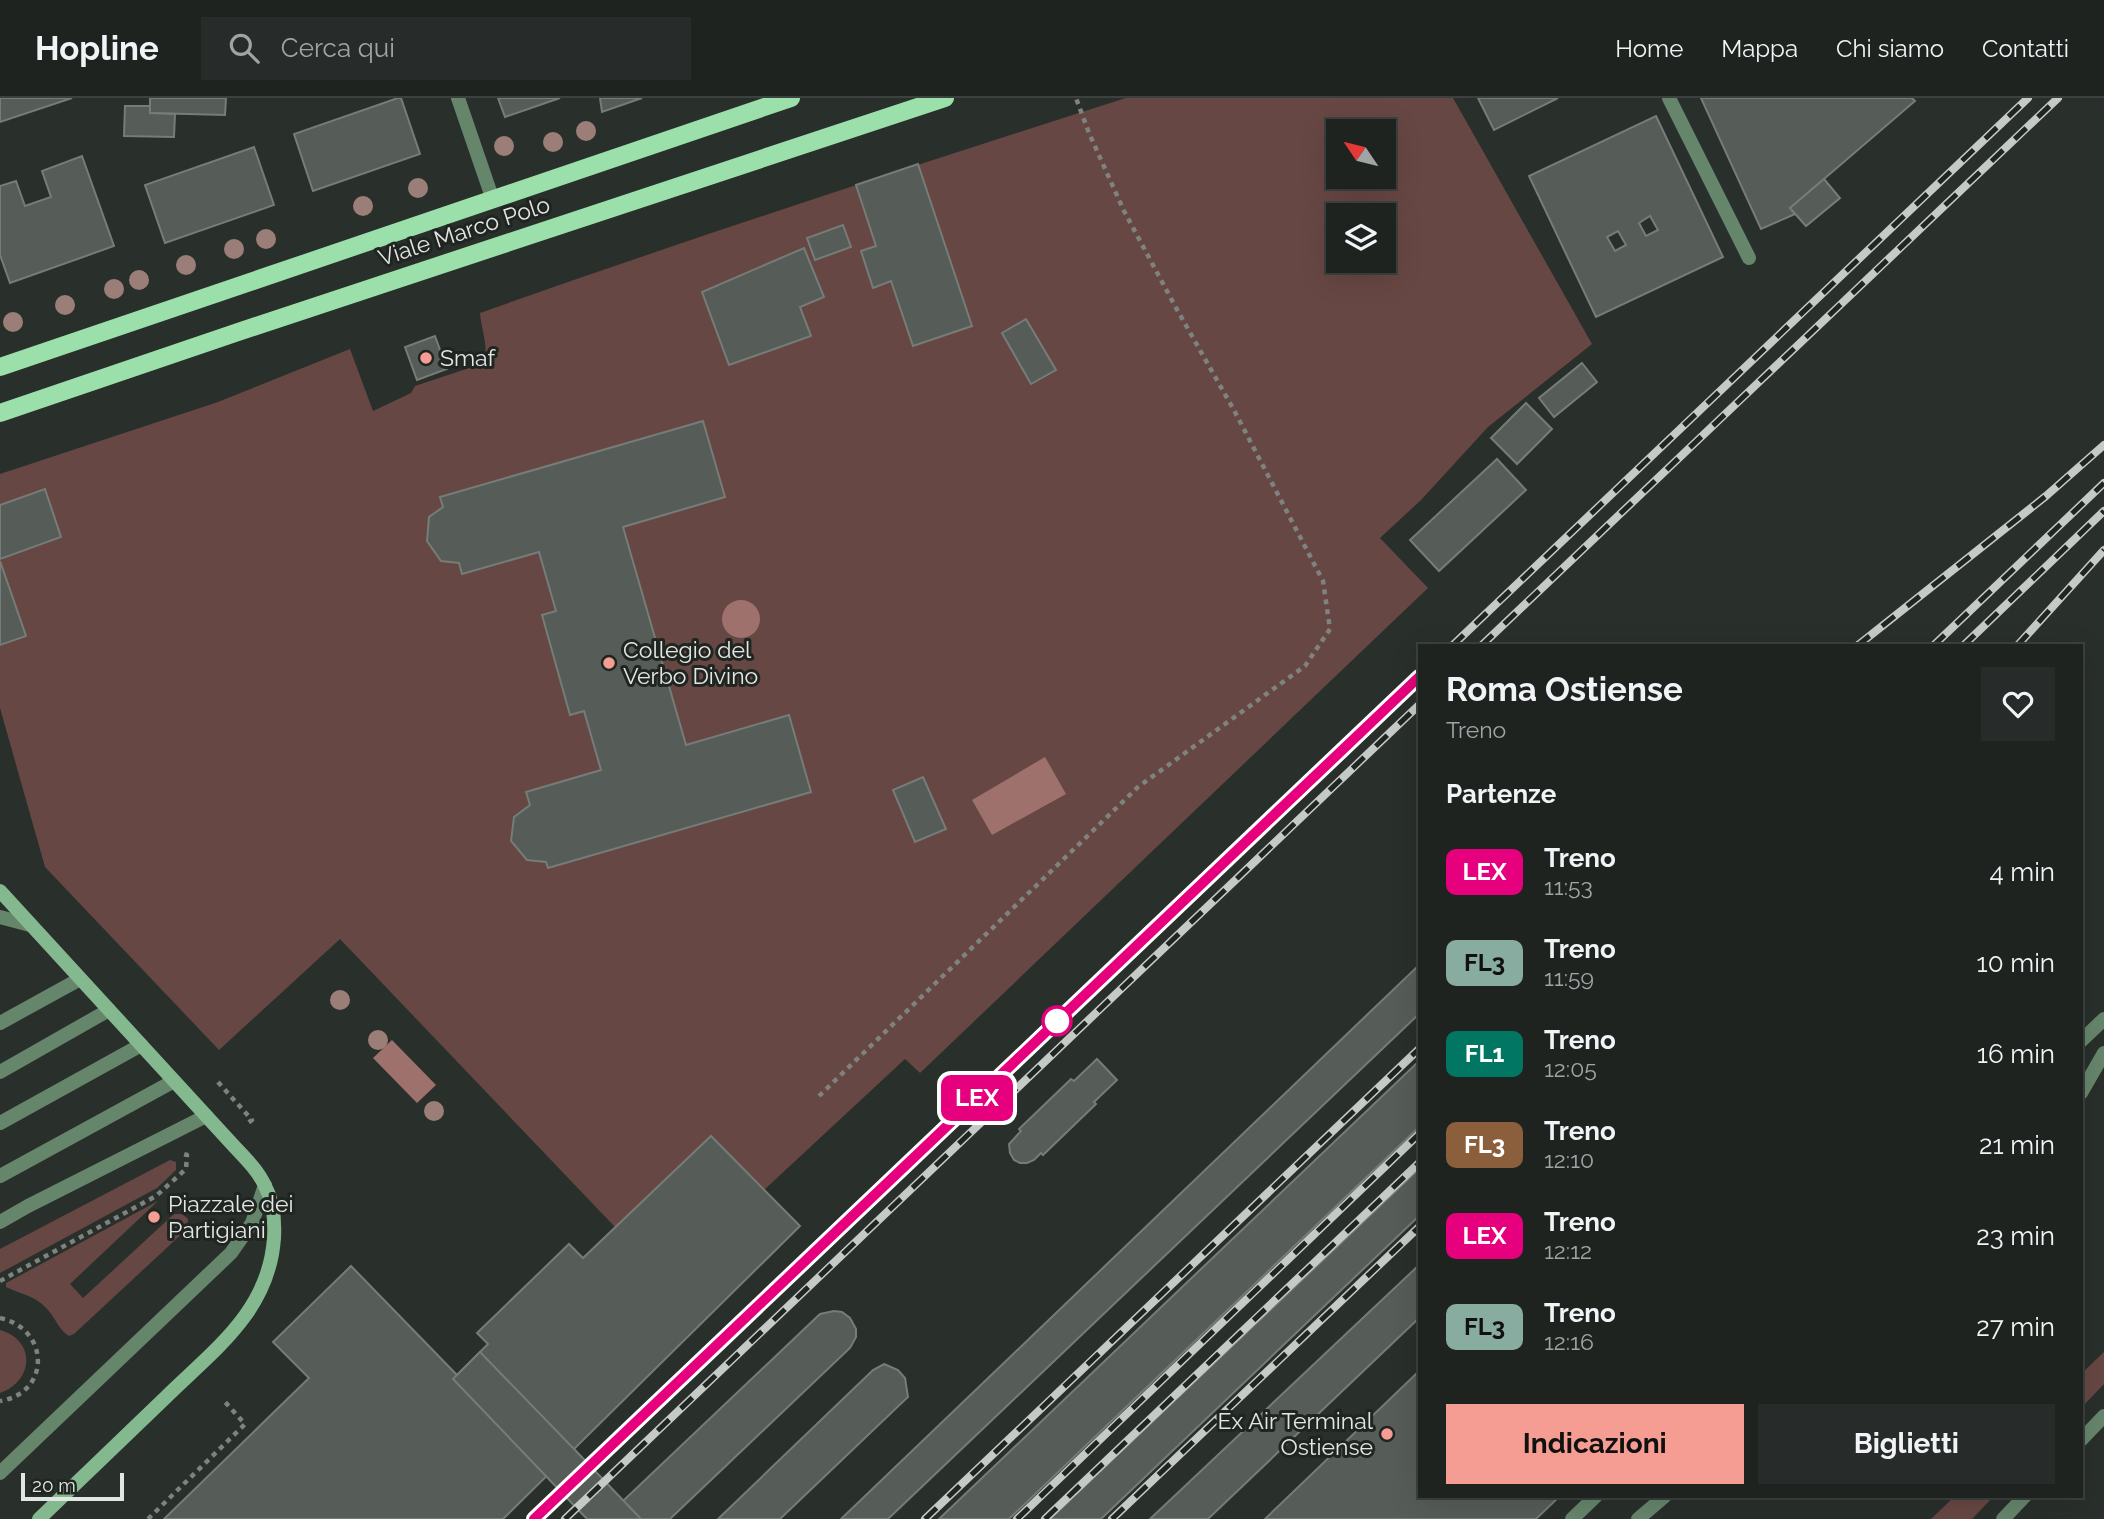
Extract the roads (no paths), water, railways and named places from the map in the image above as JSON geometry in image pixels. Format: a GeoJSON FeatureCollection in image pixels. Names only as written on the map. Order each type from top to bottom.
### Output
{"type":"FeatureCollection","features":[{"type":"Feature","properties":{"kind":"main road","name":"Viale Marco Polo"},"geometry":{"type":"LineString","coordinates":[[0,367],[791,98]]}},
{"type":"Feature","properties":{"kind":"main road","name":"Viale Marco Polo"},"geometry":{"type":"LineString","coordinates":[[0,413],[945,98]]}},
{"type":"Feature","properties":{"kind":"street"},"geometry":{"type":"LineString","coordinates":[[457,98],[493,200]]}},
{"type":"Feature","properties":{"kind":"street"},"geometry":{"type":"LineString","coordinates":[[1669,98],[1749,258]]}},
{"type":"Feature","properties":{"kind":"street"},"geometry":{"type":"LineString","coordinates":[[0,891],[232,1144],[265,1185],[274,1213],[273,1247],[264,1285],[248,1314],[39,1519]]}},
{"type":"Feature","properties":{"kind":"street"},"geometry":{"type":"LineString","coordinates":[[0,917],[30,925]]}},
{"type":"Feature","properties":{"kind":"street"},"geometry":{"type":"LineString","coordinates":[[0,1023],[80,979]]}},
{"type":"Feature","properties":{"kind":"street"},"geometry":{"type":"LineString","coordinates":[[0,1072],[109,1010]]}},
{"type":"Feature","properties":{"kind":"street"},"geometry":{"type":"LineString","coordinates":[[2083,1039],[2104,1019]]}},
{"type":"Feature","properties":{"kind":"street"},"geometry":{"type":"LineString","coordinates":[[0,1123],[141,1045]]}},
{"type":"Feature","properties":{"kind":"street"},"geometry":{"type":"LineString","coordinates":[[2083,1090],[2104,1053]]}},
{"type":"Feature","properties":{"kind":"street"},"geometry":{"type":"LineString","coordinates":[[0,1176],[174,1081]]}},
{"type":"Feature","properties":{"kind":"street"},"geometry":{"type":"LineString","coordinates":[[0,1222],[206,1116]]}},
{"type":"Feature","properties":{"kind":"street"},"geometry":{"type":"LineString","coordinates":[[0,1473],[231,1253],[252,1223],[265,1185]]}},
{"type":"Feature","properties":{"kind":"street"},"geometry":{"type":"LineString","coordinates":[[2083,1438],[2104,1416]]}},
{"type":"Feature","properties":{"kind":"street"},"geometry":{"type":"LineString","coordinates":[[1572,1519],[1594,1498]]}},
{"type":"Feature","properties":{"kind":"street"},"geometry":{"type":"LineString","coordinates":[[1638,1519],[1663,1498]]}},
{"type":"Feature","properties":{"kind":"street"},"geometry":{"type":"LineString","coordinates":[[2003,1519],[2023,1498]]}},
{"type":"Feature","properties":{"kind":"railway"},"geometry":{"type":"LineString","coordinates":[[1454,644],[2028,98]]}},
{"type":"Feature","properties":{"kind":"railway"},"geometry":{"type":"LineString","coordinates":[[1483,644],[2058,98]]}},
{"type":"Feature","properties":{"kind":"railway"},"geometry":{"type":"LineString","coordinates":[[1860,644],[2046,496],[2104,445]]}},
{"type":"Feature","properties":{"kind":"railway"},"geometry":{"type":"LineString","coordinates":[[1935,644],[2104,483]]}},
{"type":"Feature","properties":{"kind":"railway"},"geometry":{"type":"LineString","coordinates":[[1965,644],[2104,511]]}},
{"type":"Feature","properties":{"kind":"railway"},"geometry":{"type":"LineString","coordinates":[[2019,644],[2104,550]]}},
{"type":"Feature","properties":{"kind":"railway"},"geometry":{"type":"LineString","coordinates":[[534,1519],[1418,678]]}},
{"type":"Feature","properties":{"kind":"railway"},"geometry":{"type":"LineString","coordinates":[[565,1519],[1418,706]]}},
{"type":"Feature","properties":{"kind":"railway"},"geometry":{"type":"LineString","coordinates":[[925,1519],[1418,1050]]}},
{"type":"Feature","properties":{"kind":"railway"},"geometry":{"type":"LineString","coordinates":[[1017,1519],[1418,1135]]}},
{"type":"Feature","properties":{"kind":"railway"},"geometry":{"type":"LineString","coordinates":[[1045,1519],[1418,1164]]}},
{"type":"Feature","properties":{"kind":"railway"},"geometry":{"type":"LineString","coordinates":[[1112,1519],[1418,1228]]}},
{"type":"Feature","properties":{"kind":"train","name":"LEX"},"geometry":{"type":"LineString","coordinates":[[534,1519],[1418,678]]}},
{"type":"Feature","properties":{"kind":"place","name":"Smaf"},"geometry":{"type":"Point","coordinates":[426,358]}},
{"type":"Feature","properties":{"kind":"place","name":"Collegio del Verbo Divino"},"geometry":{"type":"Point","coordinates":[609,663]}},
{"type":"Feature","properties":{"kind":"place","name":"Piazzale dei Partigiani"},"geometry":{"type":"Point","coordinates":[154,1217]}},
{"type":"Feature","properties":{"kind":"place","name":"Ex Air Terminal Ostiense"},"geometry":{"type":"Point","coordinates":[1387,1434]}}]}
